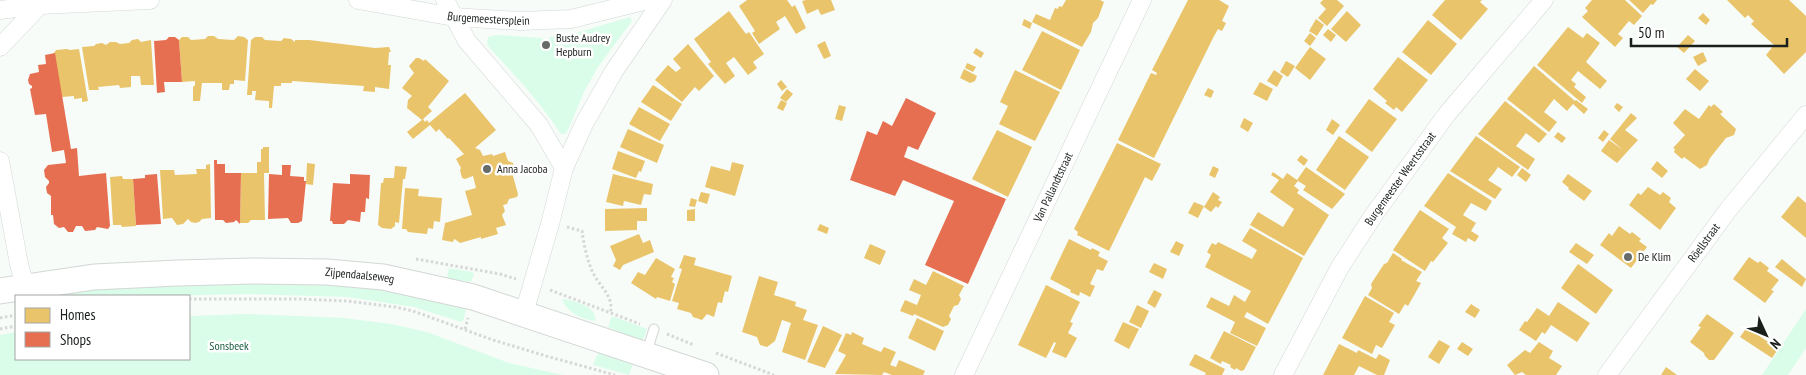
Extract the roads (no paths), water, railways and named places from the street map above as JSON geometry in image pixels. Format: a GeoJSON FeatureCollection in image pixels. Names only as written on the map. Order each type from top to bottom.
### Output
{"type":"FeatureCollection","features":[{"type":"Feature","properties":{"kind":"main road","name":"Zijpendaalseweg"},"geometry":{"type":"LineString","coordinates":[[0,291],[25,286],[94,278],[178,273],[327,272],[383,278],[473,297],[706,375]]}},
{"type":"Feature","properties":{"kind":"street"},"geometry":{"type":"LineString","coordinates":[[0,10],[40,5],[150,0]]}},
{"type":"Feature","properties":{"kind":"street"},"geometry":{"type":"LineString","coordinates":[[358,0],[454,18]]}},
{"type":"Feature","properties":{"kind":"street"},"geometry":{"type":"LineString","coordinates":[[445,0],[454,18]]}},
{"type":"Feature","properties":{"kind":"street","name":"Burgemeestersplein"},"geometry":{"type":"LineString","coordinates":[[454,18],[520,21],[571,19],[648,0]]}},
{"type":"Feature","properties":{"kind":"street"},"geometry":{"type":"LineString","coordinates":[[524,313],[564,168],[584,124],[614,71],[663,0]]}},
{"type":"Feature","properties":{"kind":"street","name":"Van Pallandtstraat"},"geometry":{"type":"LineString","coordinates":[[964,375],[1142,0]]}},
{"type":"Feature","properties":{"kind":"street","name":"Burgemeester Weertsstraat"},"geometry":{"type":"LineString","coordinates":[[1283,375],[1340,267],[1373,216],[1447,114],[1513,34],[1544,0]]}},
{"type":"Feature","properties":{"kind":"street"},"geometry":{"type":"LineString","coordinates":[[0,47],[40,5]]}},
{"type":"Feature","properties":{"kind":"street","name":"Burgemeestersplein"},"geometry":{"type":"LineString","coordinates":[[454,18],[467,41],[540,125],[564,168]]}},
{"type":"Feature","properties":{"kind":"street","name":"Röellstraat"},"geometry":{"type":"LineString","coordinates":[[1608,375],[1728,210],[1806,115]]}},
{"type":"Feature","properties":{"kind":"street"},"geometry":{"type":"LineString","coordinates":[[0,162],[19,264],[25,286]]}},
{"type":"Feature","properties":{"kind":"lane"},"geometry":{"type":"LineString","coordinates":[[646,354],[654,329]]}},
{"type":"Feature","properties":{"kind":"place","name":"Buste Audrey Hepburn"},"geometry":{"type":"Point","coordinates":[546,45]}},
{"type":"Feature","properties":{"kind":"place","name":"Anna Jacoba"},"geometry":{"type":"Point","coordinates":[487,169]}},
{"type":"Feature","properties":{"kind":"place","name":"De Klim"},"geometry":{"type":"Point","coordinates":[1628,257]}},
{"type":"Feature","properties":{"kind":"park label","name":"Sonsbeek"},"geometry":{"type":"Point","coordinates":[229,346]}}]}
